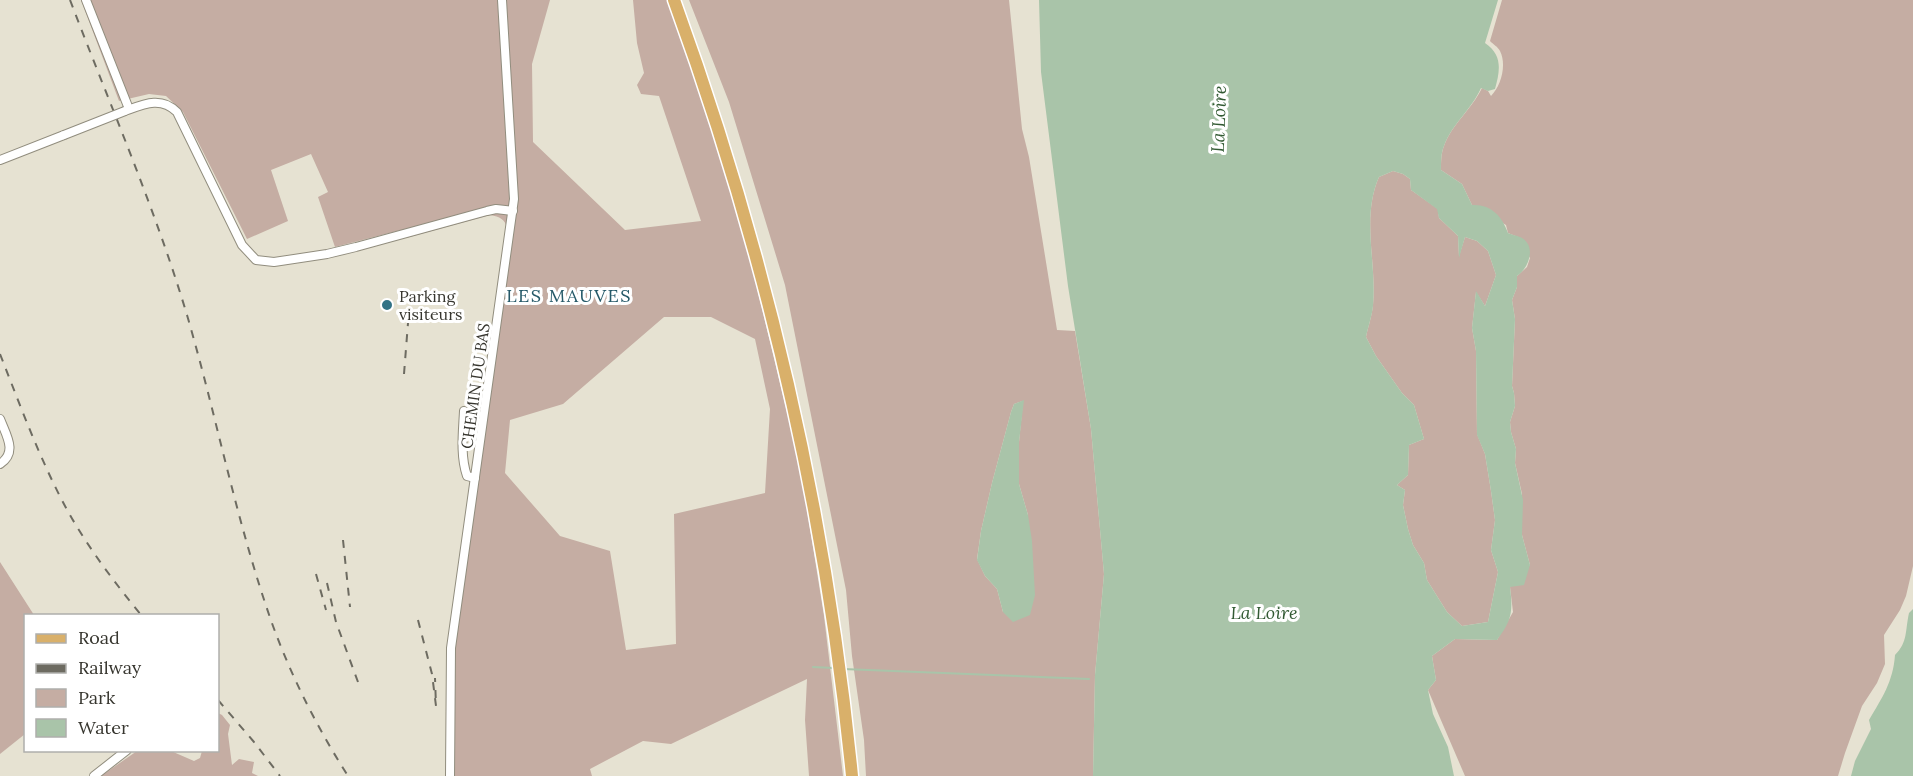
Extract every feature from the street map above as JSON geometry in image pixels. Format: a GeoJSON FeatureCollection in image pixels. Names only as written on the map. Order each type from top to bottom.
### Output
{"type":"FeatureCollection","features":[{"type":"Feature","properties":{"kind":"main road"},"geometry":{"type":"LineString","coordinates":[[674,0],[723,145],[749,230],[778,339],[806,464],[828,588],[841,670],[851,776]]}},
{"type":"Feature","properties":{"kind":"main road"},"geometry":{"type":"LineString","coordinates":[[682,0],[758,232],[802,412],[836,585],[860,776]]}},
{"type":"Feature","properties":{"kind":"street"},"geometry":{"type":"LineString","coordinates":[[86,0],[127,110]]}},
{"type":"Feature","properties":{"kind":"street","name":"CHEMIN DU BAS"},"geometry":{"type":"LineString","coordinates":[[450,776],[451,648],[513,211],[514,172],[502,0]]}},
{"type":"Feature","properties":{"kind":"street"},"geometry":{"type":"LineString","coordinates":[[0,160],[127,110],[153,102],[168,104],[177,112],[242,245],[251,257],[262,262],[327,254],[496,209],[513,211]]}},
{"type":"Feature","properties":{"kind":"street"},"geometry":{"type":"LineString","coordinates":[[464,411],[462,441],[464,466],[467,476],[475,478]]}},
{"type":"Feature","properties":{"kind":"street"},"geometry":{"type":"LineString","coordinates":[[0,419],[9,441],[10,452],[0,464]]}},
{"type":"Feature","properties":{"kind":"street"},"geometry":{"type":"LineString","coordinates":[[94,776],[124,752]]}},
{"type":"Feature","properties":{"kind":"green space"},"geometry":{"type":"Polygon","coordinates":[[[81,0],[550,0],[532,64],[533,142],[625,230],[701,221],[659,96],[641,94],[637,85],[644,73],[637,43],[633,0],[670,0],[734,193],[800,466],[824,616],[843,776],[809,776],[805,720],[807,679],[671,744],[643,741],[590,769],[592,776],[447,776],[446,679],[449,642],[507,228],[505,222],[490,215],[406,238],[401,230],[335,247],[318,197],[328,192],[311,154],[271,170],[288,221],[247,239],[183,112],[166,96],[149,94],[119,101],[81,0]],[[664,317],[563,404],[510,420],[505,473],[560,536],[610,551],[626,650],[676,644],[674,514],[765,493],[770,409],[755,339],[711,317],[664,317]]]}},
{"type":"Feature","properties":{"kind":"green space"},"geometry":{"type":"Polygon","coordinates":[[[689,0],[1009,0],[1022,129],[1029,157],[1057,330],[1075,331],[1091,429],[1104,574],[1095,675],[1093,776],[866,776],[864,740],[852,656],[846,590],[785,285],[729,102],[689,0]],[[1023,401],[1014,404],[1011,412],[992,483],[977,559],[985,576],[997,589],[1003,612],[1028,515],[1019,484],[1019,442],[1023,401]]]}},
{"type":"Feature","properties":{"kind":"green space"},"geometry":{"type":"Polygon","coordinates":[[[1502,0],[1913,0],[1913,566],[1906,596],[1884,635],[1885,664],[1877,683],[1862,706],[1838,776],[1465,776],[1428,690],[1436,680],[1432,656],[1455,639],[1497,640],[1513,612],[1510,587],[1530,565],[1522,535],[1522,494],[1515,463],[1516,449],[1510,422],[1515,406],[1512,386],[1515,319],[1512,300],[1517,287],[1517,276],[1527,267],[1530,258],[1518,237],[1508,233],[1506,225],[1472,205],[1462,184],[1441,170],[1443,149],[1452,131],[1482,88],[1491,96],[1500,81],[1503,69],[1502,57],[1490,41],[1502,0]]]}},
{"type":"Feature","properties":{"kind":"green space"},"geometry":{"type":"Polygon","coordinates":[[[1393,171],[1410,179],[1411,190],[1438,209],[1439,218],[1458,236],[1459,256],[1465,237],[1477,241],[1488,251],[1496,275],[1485,306],[1476,292],[1472,328],[1476,351],[1477,434],[1485,454],[1491,491],[1495,520],[1491,550],[1498,572],[1488,622],[1462,626],[1447,612],[1427,580],[1424,563],[1413,545],[1403,505],[1405,490],[1397,485],[1408,475],[1409,445],[1424,439],[1414,405],[1402,393],[1376,356],[1366,337],[1374,289],[1371,208],[1379,177],[1393,171]]]}},
{"type":"Feature","properties":{"kind":"green space"},"geometry":{"type":"Polygon","coordinates":[[[0,562],[33,614],[24,614],[24,735],[0,754],[0,562]]]}},
{"type":"Feature","properties":{"kind":"green space"},"geometry":{"type":"Polygon","coordinates":[[[219,714],[230,725],[228,734],[232,765],[239,759],[254,762],[252,773],[258,776],[101,776],[136,752],[173,752],[194,761],[200,758],[202,752],[219,752],[219,714]]]}},
{"type":"Feature","properties":{"kind":"water","name":"La Loire"},"geometry":{"type":"Polygon","coordinates":[[[1039,0],[1498,0],[1485,43],[1495,53],[1499,64],[1495,89],[1488,91],[1481,88],[1452,131],[1443,149],[1441,170],[1462,184],[1472,205],[1479,205],[1495,212],[1503,221],[1508,233],[1522,238],[1529,247],[1529,258],[1525,268],[1517,276],[1517,287],[1512,300],[1515,319],[1512,386],[1515,406],[1510,422],[1516,449],[1515,463],[1523,500],[1522,535],[1530,565],[1524,585],[1510,587],[1510,615],[1506,627],[1497,640],[1455,639],[1432,656],[1436,680],[1428,690],[1433,714],[1448,747],[1454,776],[1093,776],[1095,675],[1104,574],[1091,429],[1068,286],[1041,72],[1039,0]],[[1393,171],[1379,177],[1374,193],[1370,224],[1374,290],[1372,314],[1366,337],[1376,356],[1402,393],[1414,405],[1424,439],[1409,445],[1408,475],[1397,485],[1405,490],[1403,505],[1408,529],[1413,545],[1424,563],[1427,580],[1447,612],[1462,626],[1488,622],[1498,572],[1491,550],[1495,520],[1491,491],[1485,454],[1477,435],[1476,351],[1472,328],[1476,291],[1485,306],[1496,275],[1488,251],[1477,241],[1465,237],[1459,258],[1458,236],[1439,218],[1437,209],[1411,190],[1410,179],[1393,171]]]}},
{"type":"Feature","properties":{"kind":"water"},"geometry":{"type":"Polygon","coordinates":[[[1024,400],[1019,442],[1019,484],[1028,515],[1032,541],[1035,595],[1030,615],[1013,622],[1003,612],[997,589],[985,576],[977,560],[992,483],[1011,412],[1014,404],[1024,400]]]}},
{"type":"Feature","properties":{"kind":"water"},"geometry":{"type":"Polygon","coordinates":[[[1913,609],[1913,776],[1851,776],[1855,761],[1871,729],[1869,720],[1889,682],[1895,655],[1904,641],[1909,613],[1913,609]]]}},
{"type":"Feature","properties":{"kind":"waterway"},"geometry":{"type":"LineString","coordinates":[[813,667],[834,668]]}},
{"type":"Feature","properties":{"kind":"waterway"},"geometry":{"type":"LineString","coordinates":[[843,669],[1089,679]]}},
{"type":"Feature","properties":{"kind":"railway"},"geometry":{"type":"LineString","coordinates":[[70,0],[146,196],[187,315],[238,510],[273,626],[306,703],[348,776]]}},
{"type":"Feature","properties":{"kind":"railway"},"geometry":{"type":"LineString","coordinates":[[404,374],[408,323]]}},
{"type":"Feature","properties":{"kind":"railway"},"geometry":{"type":"LineString","coordinates":[[0,354],[38,450],[65,506],[101,563],[140,614]]}},
{"type":"Feature","properties":{"kind":"railway"},"geometry":{"type":"LineString","coordinates":[[343,540],[350,607]]}},
{"type":"Feature","properties":{"kind":"railway"},"geometry":{"type":"LineString","coordinates":[[316,574],[326,610]]}},
{"type":"Feature","properties":{"kind":"railway"},"geometry":{"type":"LineString","coordinates":[[327,583],[336,622],[358,682]]}},
{"type":"Feature","properties":{"kind":"railway"},"geometry":{"type":"LineString","coordinates":[[418,620],[432,674],[436,706],[435,678]]}},
{"type":"Feature","properties":{"kind":"railway"},"geometry":{"type":"LineString","coordinates":[[219,701],[280,776]]}},
{"type":"Feature","properties":{"kind":"place","name":"Parking visiteurs"},"geometry":{"type":"Point","coordinates":[387,305]}},
{"type":"Feature","properties":{"kind":"district","name":"LES MAUVES"},"geometry":{"type":"Point","coordinates":[569,296]}}]}
